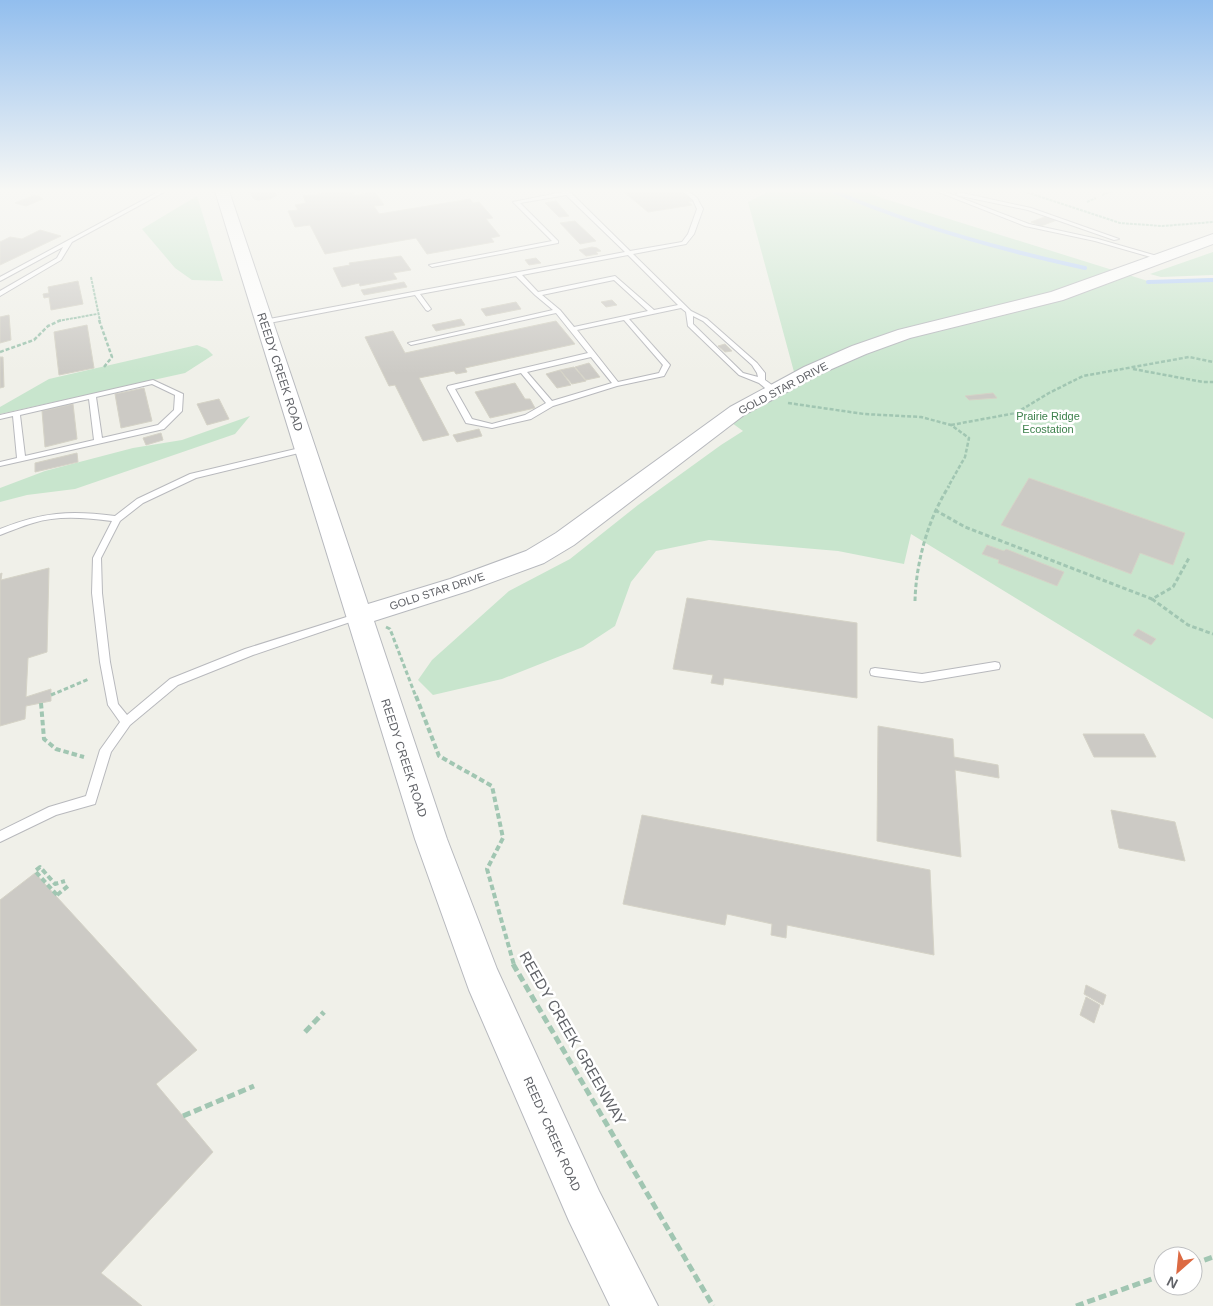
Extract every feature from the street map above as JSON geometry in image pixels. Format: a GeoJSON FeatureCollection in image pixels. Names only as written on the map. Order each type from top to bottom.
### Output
{"type":"FeatureCollection","features":[{"type":"Feature","properties":{"kind":"main road","name":"REEDY CREEK ROAD"},"geometry":{"type":"LineString","coordinates":[[242,252],[304,449],[372,622],[431,839],[482,977],[584,1206],[635,1306]]}},
{"type":"Feature","properties":{"kind":"main road","name":"GOLD STAR DRIVE"},"geometry":{"type":"LineString","coordinates":[[372,622],[459,585],[535,557],[565,539],[765,390],[859,350],[904,334],[1057,296],[1178,252]]}},
{"type":"Feature","properties":{"kind":"lane"},"geometry":{"type":"LineString","coordinates":[[0,279],[49,252]]}},
{"type":"Feature","properties":{"kind":"lane"},"geometry":{"type":"LineString","coordinates":[[0,294],[59,259],[63,252]]}},
{"type":"Feature","properties":{"kind":"lane"},"geometry":{"type":"LineString","coordinates":[[432,265],[502,252]]}},
{"type":"Feature","properties":{"kind":"lane"},"geometry":{"type":"LineString","coordinates":[[264,322],[641,252]]}},
{"type":"Feature","properties":{"kind":"lane"},"geometry":{"type":"LineString","coordinates":[[1139,252],[1161,258]]}},
{"type":"Feature","properties":{"kind":"lane"},"geometry":{"type":"LineString","coordinates":[[1148,252],[1161,258]]}},
{"type":"Feature","properties":{"kind":"lane"},"geometry":{"type":"LineString","coordinates":[[631,254],[682,306],[705,320],[755,364],[762,373],[765,390]]}},
{"type":"Feature","properties":{"kind":"lane"},"geometry":{"type":"LineString","coordinates":[[518,275],[558,311],[616,384]]}},
{"type":"Feature","properties":{"kind":"lane"},"geometry":{"type":"LineString","coordinates":[[537,294],[615,278],[652,312]]}},
{"type":"Feature","properties":{"kind":"lane"},"geometry":{"type":"LineString","coordinates":[[417,294],[428,309]]}},
{"type":"Feature","properties":{"kind":"lane"},"geometry":{"type":"LineString","coordinates":[[573,329],[682,306]]}},
{"type":"Feature","properties":{"kind":"lane"},"geometry":{"type":"LineString","coordinates":[[411,343],[558,311]]}},
{"type":"Feature","properties":{"kind":"lane"},"geometry":{"type":"LineString","coordinates":[[689,312],[690,324],[741,374],[765,390]]}},
{"type":"Feature","properties":{"kind":"lane"},"geometry":{"type":"LineString","coordinates":[[593,354],[450,388],[469,421],[492,426],[528,417],[550,404],[616,384],[662,375],[667,365],[625,318]]}},
{"type":"Feature","properties":{"kind":"lane"},"geometry":{"type":"LineString","coordinates":[[523,371],[550,404]]}},
{"type":"Feature","properties":{"kind":"lane"},"geometry":{"type":"LineString","coordinates":[[0,417],[153,382],[179,394],[178,411],[161,427],[0,464]]}},
{"type":"Feature","properties":{"kind":"lane"},"geometry":{"type":"LineString","coordinates":[[92,396],[98,441]]}},
{"type":"Feature","properties":{"kind":"lane"},"geometry":{"type":"LineString","coordinates":[[16,413],[21,459]]}},
{"type":"Feature","properties":{"kind":"lane"},"geometry":{"type":"LineString","coordinates":[[126,722],[113,705],[105,662],[97,593],[97,558],[117,519],[140,500],[193,476],[304,449]]}},
{"type":"Feature","properties":{"kind":"lane"},"geometry":{"type":"LineString","coordinates":[[0,532],[26,520],[57,514],[117,519]]}},
{"type":"Feature","properties":{"kind":"lane"},"geometry":{"type":"LineString","coordinates":[[0,837],[52,811],[92,800],[106,750],[126,722],[174,682],[249,652],[372,622]]}},
{"type":"Feature","properties":{"kind":"lane"},"geometry":{"type":"LineString","coordinates":[[876,672],[922,678],[995,666]]}},
{"type":"Feature","properties":{"kind":"path"},"geometry":{"type":"LineString","coordinates":[[91,277],[97,314],[112,357],[104,367]]}},
{"type":"Feature","properties":{"kind":"path"},"geometry":{"type":"LineString","coordinates":[[0,352],[34,340],[48,326],[61,320],[97,314]]}},
{"type":"Feature","properties":{"kind":"path"},"geometry":{"type":"LineString","coordinates":[[951,425],[1016,413],[1048,393],[1083,376],[1188,357],[1213,362]]}},
{"type":"Feature","properties":{"kind":"path"},"geometry":{"type":"LineString","coordinates":[[1130,368],[1213,382]]}},
{"type":"Feature","properties":{"kind":"path"},"geometry":{"type":"LineString","coordinates":[[765,390],[793,404],[864,414],[921,417],[951,425],[969,438],[969,450],[936,510],[914,587],[915,601]]}},
{"type":"Feature","properties":{"kind":"path"},"geometry":{"type":"LineString","coordinates":[[936,510],[965,527],[1152,599],[1188,625],[1213,634]]}},
{"type":"Feature","properties":{"kind":"path"},"geometry":{"type":"LineString","coordinates":[[1152,599],[1173,587],[1189,558]]}},
{"type":"Feature","properties":{"kind":"path","name":"REEDY CREEK GREENWAY"},"geometry":{"type":"LineString","coordinates":[[372,622],[390,629],[439,756],[492,786],[503,838],[487,869],[513,964],[714,1306]]}},
{"type":"Feature","properties":{"kind":"path"},"geometry":{"type":"LineString","coordinates":[[51,695],[89,679]]}},
{"type":"Feature","properties":{"kind":"path"},"geometry":{"type":"LineString","coordinates":[[41,703],[44,739],[56,750],[84,757]]}},
{"type":"Feature","properties":{"kind":"path"},"geometry":{"type":"LineString","coordinates":[[40,867],[55,884],[66,884],[56,895],[35,871],[40,867]]}},
{"type":"Feature","properties":{"kind":"path"},"geometry":{"type":"LineString","coordinates":[[305,1032],[324,1012]]}},
{"type":"Feature","properties":{"kind":"path"},"geometry":{"type":"LineString","coordinates":[[184,1116],[254,1086]]}},
{"type":"Feature","properties":{"kind":"path"},"geometry":{"type":"LineString","coordinates":[[1076,1306],[1153,1279]]}},
{"type":"Feature","properties":{"kind":"green space"},"geometry":{"type":"Polygon","coordinates":[[[161,252],[214,252],[223,281],[192,280],[175,268],[161,252]]]}},
{"type":"Feature","properties":{"kind":"green space","name":"Prairie Ridge Ecostation"},"geometry":{"type":"Polygon","coordinates":[[[762,252],[1055,252],[1151,282],[1213,278],[1213,719],[911,534],[904,564],[838,551],[709,540],[656,551],[631,582],[615,626],[583,647],[502,679],[433,695],[418,680],[432,660],[509,591],[570,559],[638,505],[743,431],[732,423],[797,383],[762,252]]]}},
{"type":"Feature","properties":{"kind":"green space"},"geometry":{"type":"Polygon","coordinates":[[[1213,252],[1213,275],[1161,277],[1150,274],[1213,252]]]}},
{"type":"Feature","properties":{"kind":"green space"},"geometry":{"type":"Polygon","coordinates":[[[197,345],[207,349],[213,355],[185,373],[0,414],[0,407],[49,379],[197,345]]]}},
{"type":"Feature","properties":{"kind":"green space"},"geometry":{"type":"Polygon","coordinates":[[[250,416],[235,434],[75,489],[27,495],[0,502],[0,488],[45,471],[133,448],[182,440],[250,416]]]}},
{"type":"Feature","properties":{"kind":"building"},"geometry":{"type":"Polygon","coordinates":[[[0,252],[27,252],[0,265],[0,252]]]}},
{"type":"Feature","properties":{"kind":"building"},"geometry":{"type":"Polygon","coordinates":[[[581,252],[596,252],[598,254],[586,256],[581,252]]]}},
{"type":"Feature","properties":{"kind":"building"},"geometry":{"type":"Polygon","coordinates":[[[401,256],[411,270],[393,273],[397,279],[360,286],[359,283],[342,287],[333,268],[350,265],[349,263],[401,256]]]}},
{"type":"Feature","properties":{"kind":"building"},"geometry":{"type":"Polygon","coordinates":[[[536,258],[541,263],[529,265],[525,260],[536,258]]]}},
{"type":"Feature","properties":{"kind":"building"},"geometry":{"type":"Polygon","coordinates":[[[78,281],[83,304],[51,310],[49,297],[44,298],[43,294],[49,293],[48,287],[78,281]]]}},
{"type":"Feature","properties":{"kind":"building"},"geometry":{"type":"Polygon","coordinates":[[[404,282],[407,287],[364,295],[361,290],[404,282]]]}},
{"type":"Feature","properties":{"kind":"building"},"geometry":{"type":"Polygon","coordinates":[[[612,300],[617,305],[606,307],[601,302],[612,300]]]}},
{"type":"Feature","properties":{"kind":"building"},"geometry":{"type":"Polygon","coordinates":[[[516,302],[521,309],[486,316],[481,309],[516,302]]]}},
{"type":"Feature","properties":{"kind":"building"},"geometry":{"type":"Polygon","coordinates":[[[9,315],[11,340],[0,343],[0,317],[9,315]]]}},
{"type":"Feature","properties":{"kind":"building"},"geometry":{"type":"Polygon","coordinates":[[[461,319],[465,325],[436,331],[432,325],[461,319]]]}},
{"type":"Feature","properties":{"kind":"building"},"geometry":{"type":"Polygon","coordinates":[[[556,321],[575,344],[465,368],[467,372],[456,374],[454,371],[419,378],[449,435],[423,441],[395,385],[389,386],[365,337],[393,331],[405,353],[556,321]]]}},
{"type":"Feature","properties":{"kind":"building"},"geometry":{"type":"Polygon","coordinates":[[[87,325],[94,368],[59,375],[54,332],[87,325]]]}},
{"type":"Feature","properties":{"kind":"building"},"geometry":{"type":"Polygon","coordinates":[[[725,344],[732,351],[725,352],[718,346],[725,344]]]}},
{"type":"Feature","properties":{"kind":"building"},"geometry":{"type":"Polygon","coordinates":[[[0,357],[3,357],[4,387],[0,388],[0,357]]]}},
{"type":"Feature","properties":{"kind":"building"},"geometry":{"type":"Polygon","coordinates":[[[589,363],[600,377],[586,380],[575,367],[589,363]]]}},
{"type":"Feature","properties":{"kind":"building"},"geometry":{"type":"Polygon","coordinates":[[[574,367],[586,381],[572,384],[560,370],[574,367]]]}},
{"type":"Feature","properties":{"kind":"building"},"geometry":{"type":"Polygon","coordinates":[[[560,370],[571,385],[557,388],[546,374],[560,370]]]}},
{"type":"Feature","properties":{"kind":"building"},"geometry":{"type":"Polygon","coordinates":[[[515,383],[525,399],[530,399],[535,408],[490,418],[475,392],[515,383]]]}},
{"type":"Feature","properties":{"kind":"building"},"geometry":{"type":"Polygon","coordinates":[[[144,388],[152,421],[121,428],[115,394],[144,388]]]}},
{"type":"Feature","properties":{"kind":"building"},"geometry":{"type":"Polygon","coordinates":[[[993,393],[997,398],[969,400],[965,396],[993,393]]]}},
{"type":"Feature","properties":{"kind":"building"},"geometry":{"type":"Polygon","coordinates":[[[219,399],[229,419],[207,425],[197,404],[219,399]]]}},
{"type":"Feature","properties":{"kind":"building"},"geometry":{"type":"Polygon","coordinates":[[[73,404],[77,439],[45,447],[42,411],[73,404]]]}},
{"type":"Feature","properties":{"kind":"building"},"geometry":{"type":"Polygon","coordinates":[[[479,429],[482,436],[457,442],[453,435],[479,429]]]}},
{"type":"Feature","properties":{"kind":"building"},"geometry":{"type":"Polygon","coordinates":[[[161,433],[163,440],[146,445],[143,438],[161,433]]]}},
{"type":"Feature","properties":{"kind":"building"},"geometry":{"type":"Polygon","coordinates":[[[77,453],[78,462],[35,472],[35,463],[77,453]]]}},
{"type":"Feature","properties":{"kind":"building"},"geometry":{"type":"Polygon","coordinates":[[[1029,478],[1185,533],[1173,565],[1140,553],[1131,574],[1001,525],[1029,478]]]}},
{"type":"Feature","properties":{"kind":"building"},"geometry":{"type":"Polygon","coordinates":[[[987,545],[1004,551],[1006,549],[1064,572],[1057,586],[998,563],[999,560],[982,554],[987,545]]]}},
{"type":"Feature","properties":{"kind":"building"},"geometry":{"type":"Polygon","coordinates":[[[49,568],[47,652],[28,658],[26,697],[51,689],[51,701],[26,706],[25,719],[0,726],[0,574],[2,573],[1,580],[49,568]]]}},
{"type":"Feature","properties":{"kind":"building"},"geometry":{"type":"Polygon","coordinates":[[[687,598],[857,623],[857,698],[724,678],[723,685],[711,683],[713,675],[673,669],[687,598]]]}},
{"type":"Feature","properties":{"kind":"building"},"geometry":{"type":"Polygon","coordinates":[[[1138,629],[1156,639],[1151,645],[1133,635],[1138,629]]]}},
{"type":"Feature","properties":{"kind":"building"},"geometry":{"type":"Polygon","coordinates":[[[878,726],[953,739],[954,757],[998,765],[999,778],[955,770],[961,857],[877,841],[878,726]]]}},
{"type":"Feature","properties":{"kind":"building"},"geometry":{"type":"Polygon","coordinates":[[[1083,734],[1144,734],[1156,757],[1094,757],[1083,734]]]}},
{"type":"Feature","properties":{"kind":"building"},"geometry":{"type":"Polygon","coordinates":[[[1111,810],[1175,822],[1185,861],[1119,848],[1111,810]]]}},
{"type":"Feature","properties":{"kind":"building"},"geometry":{"type":"Polygon","coordinates":[[[642,815],[930,870],[934,955],[787,925],[786,938],[771,935],[772,924],[727,914],[725,925],[623,904],[642,815]]]}},
{"type":"Feature","properties":{"kind":"building"},"geometry":{"type":"Polygon","coordinates":[[[35,873],[197,1050],[156,1084],[213,1152],[101,1273],[142,1306],[0,1306],[0,900],[35,873]]]}},
{"type":"Feature","properties":{"kind":"building"},"geometry":{"type":"Polygon","coordinates":[[[1086,985],[1106,995],[1103,1005],[1084,994],[1086,985]]]}},
{"type":"Feature","properties":{"kind":"building"},"geometry":{"type":"Polygon","coordinates":[[[1086,997],[1100,1005],[1094,1023],[1080,1015],[1086,997]]]}},
{"type":"Feature","properties":{"kind":"waterway"},"geometry":{"type":"LineString","coordinates":[[1016,252],[1085,268]]}},
{"type":"Feature","properties":{"kind":"waterway"},"geometry":{"type":"LineString","coordinates":[[1148,282],[1213,280]]}}]}
